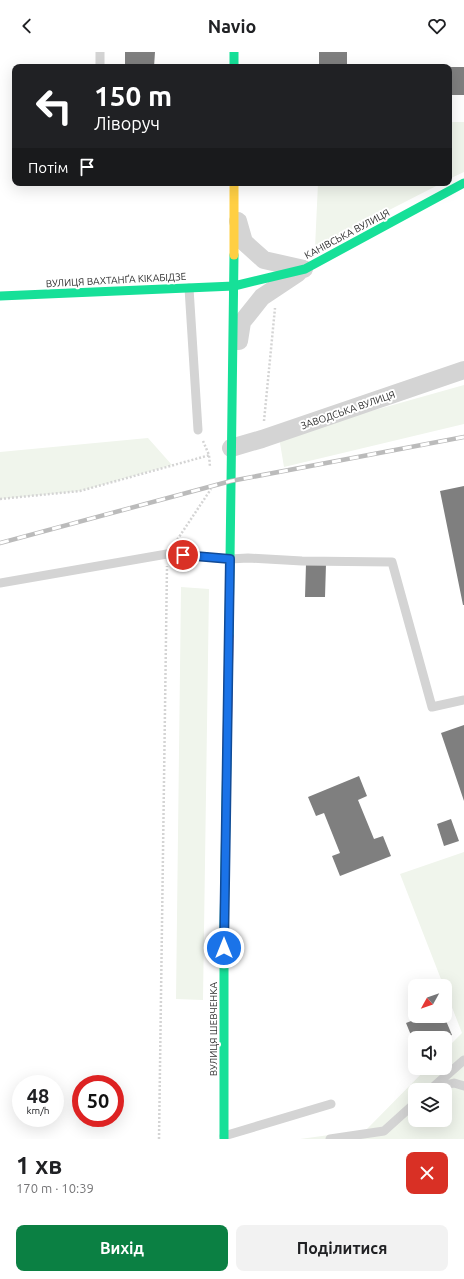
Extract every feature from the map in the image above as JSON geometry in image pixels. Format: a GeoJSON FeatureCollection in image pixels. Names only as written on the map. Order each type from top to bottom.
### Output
{"type":"FeatureCollection","features":[{"type":"Feature","properties":{"kind":"main road"},"geometry":{"type":"LineString","coordinates":[[234,52],[234,64]]}},
{"type":"Feature","properties":{"kind":"main road","name":"КАНІВСЬКА ВУЛИЦЯ"},"geometry":{"type":"LineString","coordinates":[[234,286],[305,269],[464,183]]}},
{"type":"Feature","properties":{"kind":"main road"},"geometry":{"type":"LineString","coordinates":[[234,186],[234,286]]}},
{"type":"Feature","properties":{"kind":"main road","name":"ВУЛИЦЯ ВАХТАНҐА КІКАБІДЗЕ"},"geometry":{"type":"LineString","coordinates":[[0,296],[234,286]]}},
{"type":"Feature","properties":{"kind":"main road","name":"ВУЛИЦЯ ШЕВЧЕНКА"},"geometry":{"type":"LineString","coordinates":[[224,1138],[224,933],[234,286]]}},
{"type":"Feature","properties":{"kind":"street"},"geometry":{"type":"LineString","coordinates":[[234,208],[244,242],[264,260],[305,269]]}},
{"type":"Feature","properties":{"kind":"street"},"geometry":{"type":"LineString","coordinates":[[232,382],[242,322],[262,297],[305,269]]}},
{"type":"Feature","properties":{"kind":"street","name":"ЗАВОДСЬКА ВУЛИЦЯ"},"geometry":{"type":"LineString","coordinates":[[231,448],[262,439],[464,370]]}},
{"type":"Feature","properties":{"kind":"lane"},"geometry":{"type":"LineString","coordinates":[[100,52],[100,64]]}},
{"type":"Feature","properties":{"kind":"lane"},"geometry":{"type":"LineString","coordinates":[[189,288],[198,430]]}},
{"type":"Feature","properties":{"kind":"lane"},"geometry":{"type":"LineString","coordinates":[[0,583],[167,554],[230,559],[248,558],[302,561],[392,562],[432,707],[464,700]]}},
{"type":"Feature","properties":{"kind":"lane"},"geometry":{"type":"LineString","coordinates":[[437,1083],[464,1060]]}},
{"type":"Feature","properties":{"kind":"lane"},"geometry":{"type":"LineString","coordinates":[[452,1084],[464,1086]]}},
{"type":"Feature","properties":{"kind":"lane"},"geometry":{"type":"LineString","coordinates":[[224,1138],[331,1104]]}},
{"type":"Feature","properties":{"kind":"lane"},"geometry":{"type":"LineString","coordinates":[[330,1139],[384,1131],[408,1109]]}},
{"type":"Feature","properties":{"kind":"path"},"geometry":{"type":"LineString","coordinates":[[262,439],[277,287]]}},
{"type":"Feature","properties":{"kind":"path"},"geometry":{"type":"LineString","coordinates":[[198,430],[209,455],[211,474]]}},
{"type":"Feature","properties":{"kind":"path"},"geometry":{"type":"LineString","coordinates":[[0,499],[80,491],[231,448]]}},
{"type":"Feature","properties":{"kind":"path"},"geometry":{"type":"LineString","coordinates":[[159,1139],[167,554],[213,487]]}},
{"type":"Feature","properties":{"kind":"shaded area"},"geometry":{"type":"Polygon","coordinates":[[[452,122],[464,122],[464,172],[452,178],[452,122]]]}},
{"type":"Feature","properties":{"kind":"shaded area"},"geometry":{"type":"Polygon","coordinates":[[[318,186],[436,186],[315,248],[318,186]]]}},
{"type":"Feature","properties":{"kind":"shaded area"},"geometry":{"type":"Polygon","coordinates":[[[464,385],[464,424],[284,467],[279,437],[464,385]]]}},
{"type":"Feature","properties":{"kind":"shaded area"},"geometry":{"type":"Polygon","coordinates":[[[148,438],[172,465],[80,491],[0,499],[0,452],[148,438]]]}},
{"type":"Feature","properties":{"kind":"shaded area"},"geometry":{"type":"Polygon","coordinates":[[[181,587],[209,589],[203,1000],[176,999],[181,587]]]}},
{"type":"Feature","properties":{"kind":"shaded area"},"geometry":{"type":"Polygon","coordinates":[[[464,852],[464,1139],[300,1139],[366,1130],[408,1087],[408,1127],[452,1127],[452,1083],[412,1083],[420,1075],[452,1075],[452,1043],[462,1033],[452,1007],[452,979],[441,979],[400,874],[464,852]]]}},
{"type":"Feature","properties":{"kind":"building"},"geometry":{"type":"Polygon","coordinates":[[[125,52],[155,52],[154,64],[125,64],[125,52]]]}},
{"type":"Feature","properties":{"kind":"building"},"geometry":{"type":"Polygon","coordinates":[[[319,52],[347,52],[347,64],[319,64],[319,52]]]}},
{"type":"Feature","properties":{"kind":"building"},"geometry":{"type":"Polygon","coordinates":[[[452,67],[464,67],[464,95],[452,95],[452,67]]]}},
{"type":"Feature","properties":{"kind":"building"},"geometry":{"type":"Polygon","coordinates":[[[464,486],[464,605],[463,605],[440,491],[464,486]]]}},
{"type":"Feature","properties":{"kind":"building"},"geometry":{"type":"Polygon","coordinates":[[[306,564],[326,564],[325,597],[305,597],[306,564]]]}},
{"type":"Feature","properties":{"kind":"building"},"geometry":{"type":"Polygon","coordinates":[[[464,725],[464,801],[441,733],[464,725]]]}},
{"type":"Feature","properties":{"kind":"building"},"geometry":{"type":"Polygon","coordinates":[[[359,776],[367,796],[358,800],[374,839],[383,836],[391,856],[340,876],[332,856],[340,853],[324,813],[316,816],[308,797],[359,776]]]}},
{"type":"Feature","properties":{"kind":"building"},"geometry":{"type":"Polygon","coordinates":[[[451,819],[459,841],[444,846],[437,824],[451,819]]]}},
{"type":"Feature","properties":{"kind":"building"},"geometry":{"type":"Polygon","coordinates":[[[406,1023],[447,1023],[450,1031],[409,1031],[406,1023]]]}},
{"type":"Feature","properties":{"kind":"railway"},"geometry":{"type":"LineString","coordinates":[[0,543],[231,481],[464,437]]}},
{"type":"Feature","properties":{"kind":"traffic: fast"},"geometry":{"type":"LineString","coordinates":[[234,52],[234,64]]}},
{"type":"Feature","properties":{"kind":"traffic: fast"},"geometry":{"type":"LineString","coordinates":[[0,296],[234,286],[305,269],[464,183]]}},
{"type":"Feature","properties":{"kind":"traffic: fast"},"geometry":{"type":"LineString","coordinates":[[229,636],[234,255]]}},
{"type":"Feature","properties":{"kind":"traffic: fast"},"geometry":{"type":"LineString","coordinates":[[224,1139],[224,933],[227,749]]}},
{"type":"Feature","properties":{"kind":"traffic: slow"},"geometry":{"type":"LineString","coordinates":[[234,186],[234,255]]}},
{"type":"Feature","properties":{"kind":"traffic: jam"},"geometry":{"type":"LineString","coordinates":[[227,749],[229,636]]}},
{"type":"Feature","properties":{"kind":"route"},"geometry":{"type":"LineString","coordinates":[[183,555],[230,559],[224,948]]}}]}
